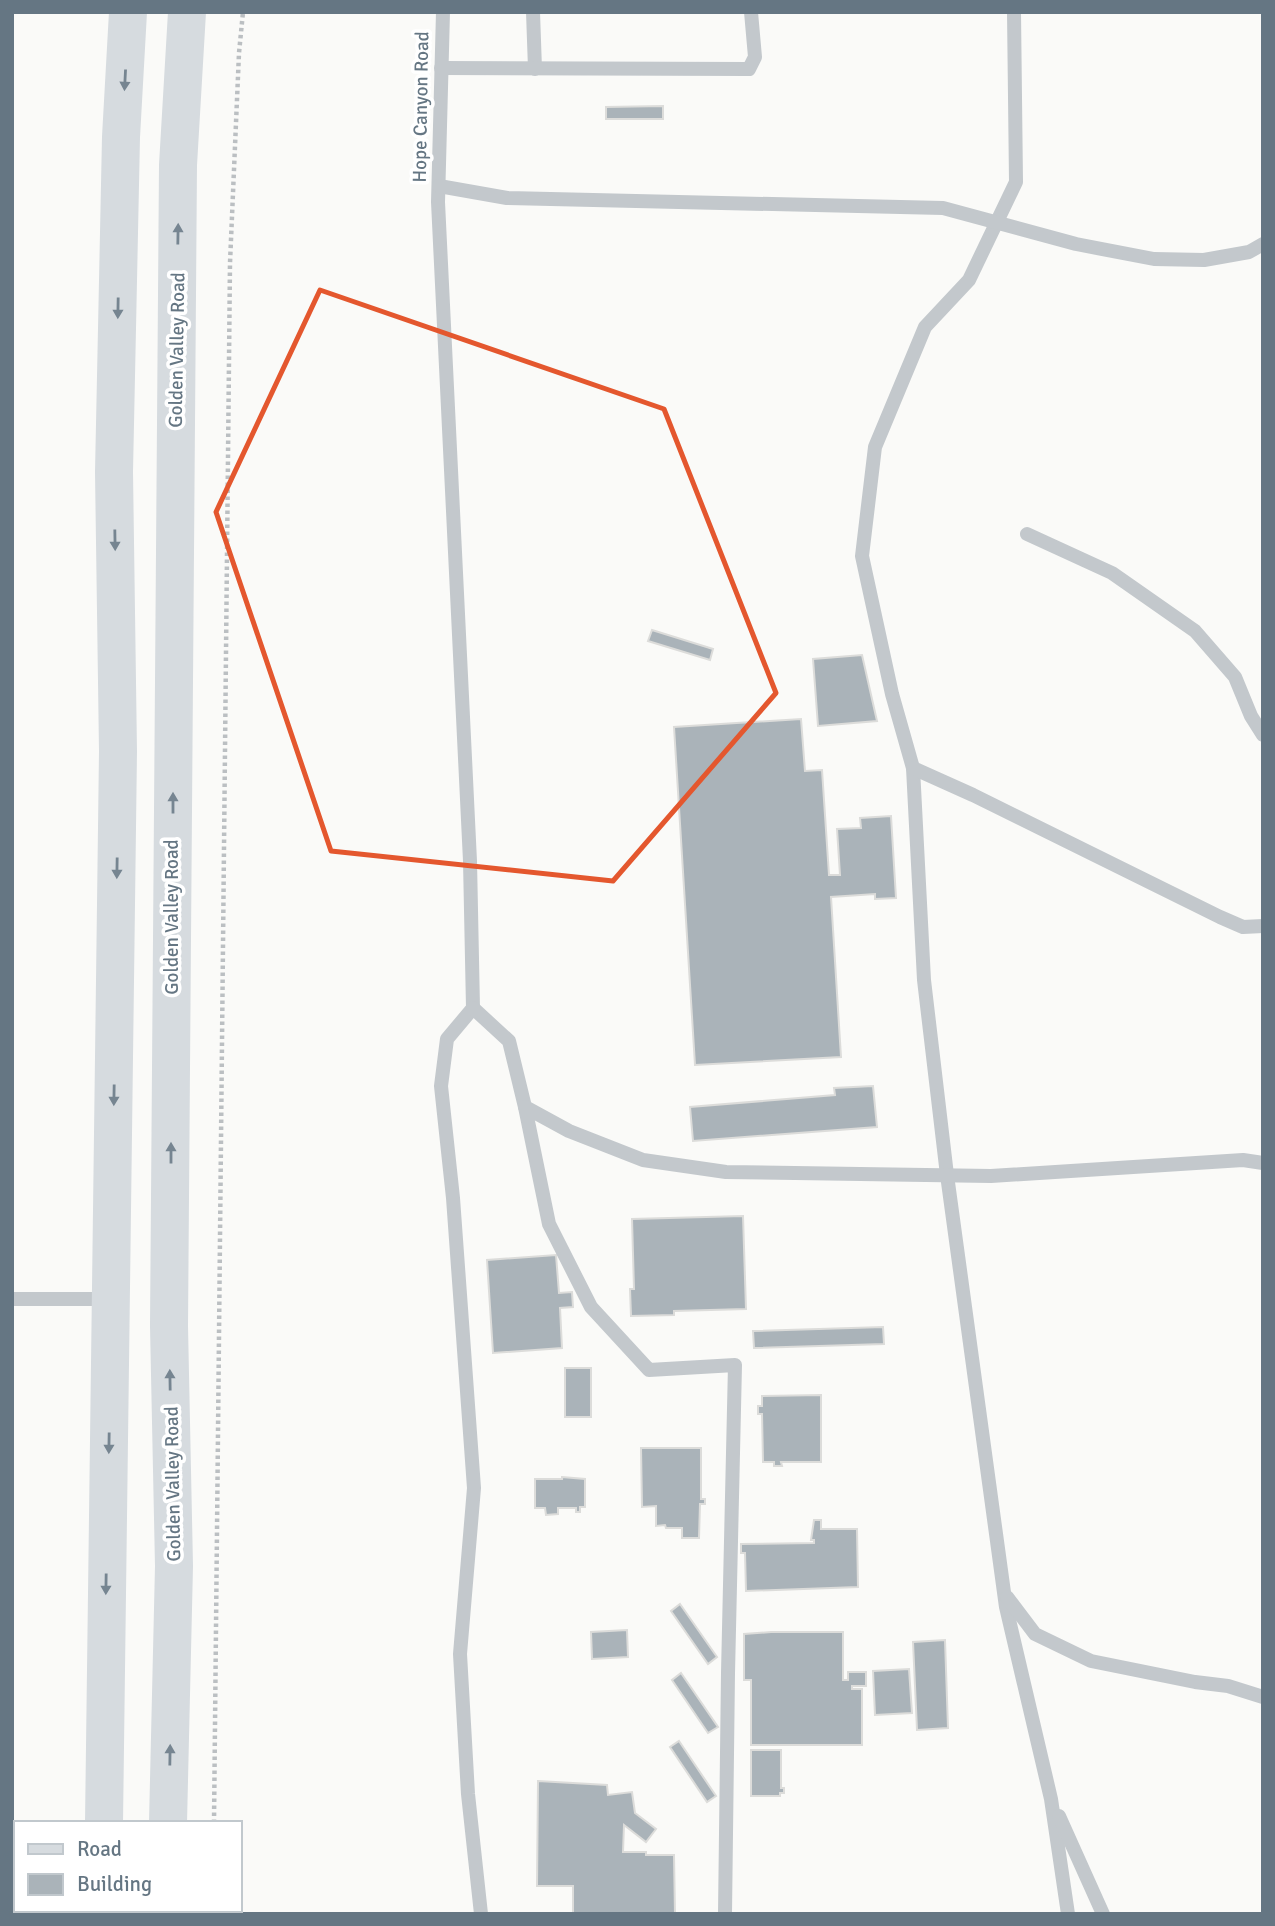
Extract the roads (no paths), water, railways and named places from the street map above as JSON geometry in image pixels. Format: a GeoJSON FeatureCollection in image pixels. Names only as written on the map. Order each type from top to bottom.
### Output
{"type":"FeatureCollection","features":[{"type":"Feature","properties":{"kind":"main road"},"geometry":{"type":"LineString","coordinates":[[104,1821],[118,751],[114,472],[121,137],[128,12]]}},
{"type":"Feature","properties":{"kind":"main road","name":"Golden Valley Road"},"geometry":{"type":"LineString","coordinates":[[168,1821],[174,1566],[169,1326],[178,179],[187,12]]}},
{"type":"Feature","properties":{"kind":"lane","name":"Hope Canyon Road"},"geometry":{"type":"LineString","coordinates":[[443,12],[438,202],[469,847],[473,1008]]}},
{"type":"Feature","properties":{"kind":"lane"},"geometry":{"type":"LineString","coordinates":[[533,12],[535,69]]}},
{"type":"Feature","properties":{"kind":"lane"},"geometry":{"type":"LineString","coordinates":[[441,68],[749,69],[755,57],[751,12]]}},
{"type":"Feature","properties":{"kind":"lane"},"geometry":{"type":"LineString","coordinates":[[1014,12],[1016,182],[969,280],[925,327],[875,447],[862,556],[892,694],[913,768],[924,979],[947,1175],[1004,1593],[1051,1799],[1068,1914]]}},
{"type":"Feature","properties":{"kind":"lane"},"geometry":{"type":"LineString","coordinates":[[439,186],[507,198],[943,208],[1076,244],[1154,259],[1204,260],[1249,252],[1263,244]]}},
{"type":"Feature","properties":{"kind":"lane"},"geometry":{"type":"LineString","coordinates":[[1027,534],[1112,573],[1195,631],[1235,677],[1251,716],[1263,735]]}},
{"type":"Feature","properties":{"kind":"lane"},"geometry":{"type":"LineString","coordinates":[[913,768],[1220,917],[1243,927],[1263,926]]}},
{"type":"Feature","properties":{"kind":"lane"},"geometry":{"type":"LineString","coordinates":[[481,1914],[468,1794],[460,1654],[474,1488],[453,1198],[441,1086],[447,1039],[473,1008],[509,1041],[550,1224],[591,1307],[649,1370],[735,1365],[725,1914]]}},
{"type":"Feature","properties":{"kind":"lane"},"geometry":{"type":"LineString","coordinates":[[525,1107],[569,1131],[643,1160],[726,1172],[991,1176],[1243,1160],[1263,1163]]}},
{"type":"Feature","properties":{"kind":"lane"},"geometry":{"type":"LineString","coordinates":[[12,1299],[112,1299]]}},
{"type":"Feature","properties":{"kind":"lane"},"geometry":{"type":"LineString","coordinates":[[1004,1593],[1035,1634],[1091,1661],[1228,1686],[1263,1697]]}},
{"type":"Feature","properties":{"kind":"lane"},"geometry":{"type":"LineString","coordinates":[[1051,1799],[1103,1914]]}}]}
